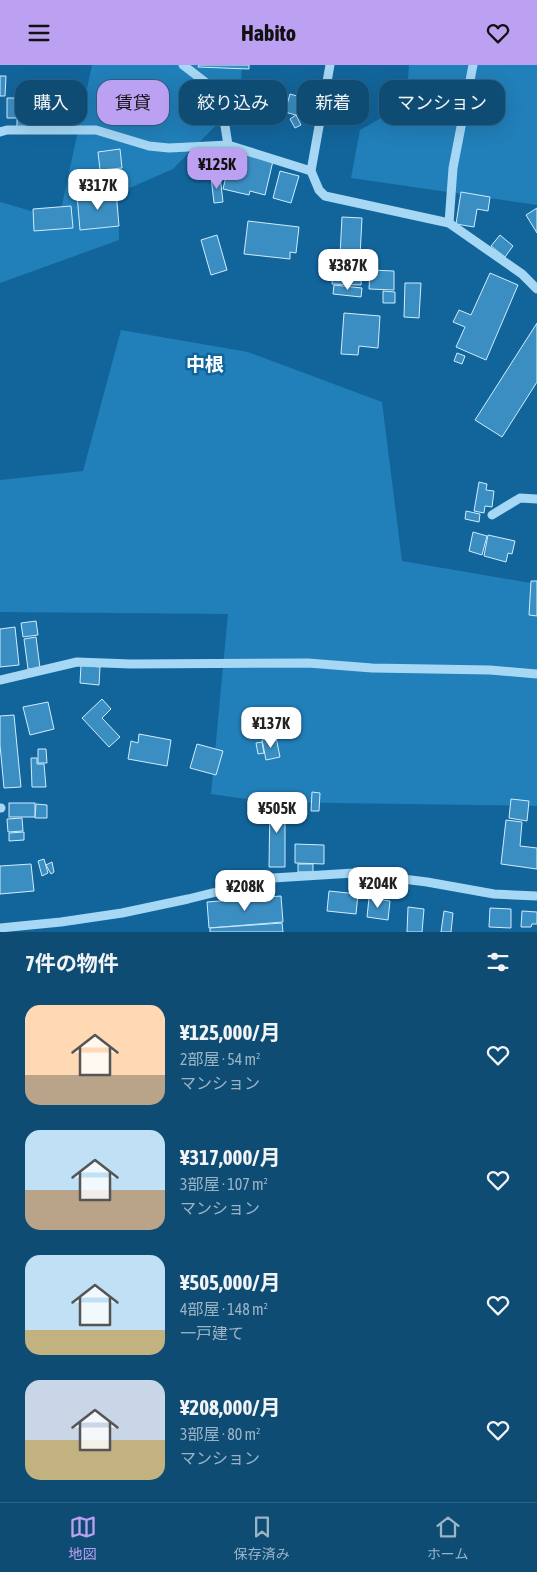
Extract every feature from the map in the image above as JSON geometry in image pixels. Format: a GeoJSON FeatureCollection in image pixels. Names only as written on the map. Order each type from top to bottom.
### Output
{"type":"FeatureCollection","features":[{"type":"Feature","properties":{"kind":"street"},"geometry":{"type":"LineString","coordinates":[[330,65],[311,171],[319,190],[325,196],[449,223],[522,274],[537,289]]}},
{"type":"Feature","properties":{"kind":"street"},"geometry":{"type":"LineString","coordinates":[[449,223],[453,168],[473,65]]}},
{"type":"Feature","properties":{"kind":"street"},"geometry":{"type":"LineString","coordinates":[[187,66],[209,85],[223,113],[228,145]]}},
{"type":"Feature","properties":{"kind":"street"},"geometry":{"type":"LineString","coordinates":[[0,132],[6,130],[96,130],[149,146],[169,148],[228,145],[311,171]]}},
{"type":"Feature","properties":{"kind":"street"},"geometry":{"type":"LineString","coordinates":[[492,515],[520,498],[537,499]]}},
{"type":"Feature","properties":{"kind":"street"},"geometry":{"type":"LineString","coordinates":[[0,680],[77,662],[131,664],[308,663],[372,668],[490,670],[537,674]]}},
{"type":"Feature","properties":{"kind":"street"},"geometry":{"type":"LineString","coordinates":[[0,928],[122,913],[273,878],[336,874],[354,873],[427,882],[494,895],[537,896]]}},
{"type":"Feature","properties":{"kind":"shaded area"},"geometry":{"type":"Polygon","coordinates":[[[92,65],[242,65],[241,80],[179,80],[179,125],[216,125],[173,169],[118,193],[119,240],[0,283],[0,202],[59,219],[79,125],[87,125],[87,88],[92,65]]]}},
{"type":"Feature","properties":{"kind":"shaded area"},"geometry":{"type":"Polygon","coordinates":[[[409,65],[537,65],[537,205],[351,178],[360,130],[379,119],[379,125],[505,125],[505,80],[408,80],[409,65]]]}},
{"type":"Feature","properties":{"kind":"shaded area"},"geometry":{"type":"Polygon","coordinates":[[[121,330],[248,352],[382,402],[402,561],[537,584],[537,806],[266,802],[211,794],[228,614],[0,612],[0,480],[83,471],[121,330]]]}},
{"type":"Feature","properties":{"kind":"building"},"geometry":{"type":"Polygon","coordinates":[[[199,65],[249,65],[249,69],[198,67],[199,65]]]}},
{"type":"Feature","properties":{"kind":"building"},"geometry":{"type":"Polygon","coordinates":[[[0,76],[6,76],[5,96],[0,96],[0,76]]]}},
{"type":"Feature","properties":{"kind":"building"},"geometry":{"type":"Polygon","coordinates":[[[290,94],[297,96],[297,115],[287,113],[290,94]]]}},
{"type":"Feature","properties":{"kind":"building"},"geometry":{"type":"Polygon","coordinates":[[[7,98],[15,98],[15,118],[7,118],[7,98]]]}},
{"type":"Feature","properties":{"kind":"building"},"geometry":{"type":"Polygon","coordinates":[[[296,115],[297,125],[301,125],[295,128],[290,119],[296,115]]]}},
{"type":"Feature","properties":{"kind":"building"},"geometry":{"type":"Polygon","coordinates":[[[17,125],[38,125],[38,127],[17,127],[17,125]]]}},
{"type":"Feature","properties":{"kind":"building"},"geometry":{"type":"Polygon","coordinates":[[[120,149],[122,168],[100,170],[98,152],[120,149]]]}},
{"type":"Feature","properties":{"kind":"building"},"geometry":{"type":"Polygon","coordinates":[[[232,152],[273,161],[265,195],[250,191],[249,195],[223,189],[232,152]]]}},
{"type":"Feature","properties":{"kind":"building"},"geometry":{"type":"Polygon","coordinates":[[[120,171],[122,185],[107,186],[105,173],[120,171]]]}},
{"type":"Feature","properties":{"kind":"building"},"geometry":{"type":"Polygon","coordinates":[[[280,171],[299,176],[291,203],[273,198],[280,171]]]}},
{"type":"Feature","properties":{"kind":"building"},"geometry":{"type":"Polygon","coordinates":[[[220,176],[223,202],[214,203],[211,177],[220,176]]]}},
{"type":"Feature","properties":{"kind":"building"},"geometry":{"type":"Polygon","coordinates":[[[116,192],[119,226],[80,230],[77,195],[116,192]]]}},
{"type":"Feature","properties":{"kind":"building"},"geometry":{"type":"Polygon","coordinates":[[[461,192],[490,197],[488,211],[477,209],[474,227],[456,224],[461,192]]]}},
{"type":"Feature","properties":{"kind":"building"},"geometry":{"type":"Polygon","coordinates":[[[71,206],[73,228],[34,231],[33,209],[71,206]]]}},
{"type":"Feature","properties":{"kind":"building"},"geometry":{"type":"Polygon","coordinates":[[[537,208],[537,233],[526,215],[537,208]]]}},
{"type":"Feature","properties":{"kind":"building"},"geometry":{"type":"Polygon","coordinates":[[[342,217],[362,218],[360,256],[340,255],[342,217]]]}},
{"type":"Feature","properties":{"kind":"building"},"geometry":{"type":"Polygon","coordinates":[[[248,221],[299,227],[296,253],[290,252],[290,259],[244,254],[248,221]]]}},
{"type":"Feature","properties":{"kind":"building"},"geometry":{"type":"Polygon","coordinates":[[[217,235],[227,270],[211,275],[201,240],[217,235]]]}},
{"type":"Feature","properties":{"kind":"building"},"geometry":{"type":"Polygon","coordinates":[[[500,235],[513,246],[505,257],[491,246],[500,235]]]}},
{"type":"Feature","properties":{"kind":"building"},"geometry":{"type":"Polygon","coordinates":[[[333,265],[362,266],[361,285],[332,284],[333,265]]]}},
{"type":"Feature","properties":{"kind":"building"},"geometry":{"type":"Polygon","coordinates":[[[370,270],[394,271],[394,290],[369,289],[370,270]]]}},
{"type":"Feature","properties":{"kind":"building"},"geometry":{"type":"Polygon","coordinates":[[[490,273],[518,285],[486,360],[456,347],[465,327],[453,322],[459,310],[471,315],[490,273]]]}},
{"type":"Feature","properties":{"kind":"building"},"geometry":{"type":"Polygon","coordinates":[[[405,283],[421,283],[419,318],[404,317],[405,283]]]}},
{"type":"Feature","properties":{"kind":"building"},"geometry":{"type":"Polygon","coordinates":[[[334,285],[362,288],[361,297],[333,294],[334,285]]]}},
{"type":"Feature","properties":{"kind":"building"},"geometry":{"type":"Polygon","coordinates":[[[383,291],[395,292],[395,303],[383,303],[383,291]]]}},
{"type":"Feature","properties":{"kind":"building"},"geometry":{"type":"Polygon","coordinates":[[[344,313],[380,316],[378,348],[359,346],[358,355],[341,354],[344,313]]]}},
{"type":"Feature","properties":{"kind":"building"},"geometry":{"type":"Polygon","coordinates":[[[537,323],[537,382],[502,437],[475,420],[537,323]]]}},
{"type":"Feature","properties":{"kind":"building"},"geometry":{"type":"Polygon","coordinates":[[[457,353],[465,356],[462,364],[454,361],[457,353]]]}},
{"type":"Feature","properties":{"kind":"building"},"geometry":{"type":"Polygon","coordinates":[[[479,482],[487,484],[486,490],[494,491],[492,507],[485,506],[484,513],[474,511],[479,482]]]}},
{"type":"Feature","properties":{"kind":"building"},"geometry":{"type":"Polygon","coordinates":[[[466,511],[480,514],[479,522],[465,519],[466,511]]]}},
{"type":"Feature","properties":{"kind":"building"},"geometry":{"type":"Polygon","coordinates":[[[473,532],[487,536],[482,555],[469,551],[473,532]]]}},
{"type":"Feature","properties":{"kind":"building"},"geometry":{"type":"Polygon","coordinates":[[[488,535],[515,541],[512,554],[508,553],[506,562],[484,556],[488,535]]]}},
{"type":"Feature","properties":{"kind":"building"},"geometry":{"type":"Polygon","coordinates":[[[531,581],[537,581],[537,616],[529,615],[531,581]]]}},
{"type":"Feature","properties":{"kind":"building"},"geometry":{"type":"Polygon","coordinates":[[[36,621],[38,635],[23,637],[21,623],[36,621]]]}},
{"type":"Feature","properties":{"kind":"building"},"geometry":{"type":"Polygon","coordinates":[[[15,627],[19,665],[0,667],[0,629],[15,627]]]}},
{"type":"Feature","properties":{"kind":"building"},"geometry":{"type":"Polygon","coordinates":[[[36,637],[40,668],[28,669],[24,639],[36,637]]]}},
{"type":"Feature","properties":{"kind":"building"},"geometry":{"type":"Polygon","coordinates":[[[81,665],[100,667],[99,685],[80,683],[81,665]]]}},
{"type":"Feature","properties":{"kind":"building"},"geometry":{"type":"Polygon","coordinates":[[[102,699],[111,709],[102,718],[120,737],[109,747],[82,718],[102,699]]]}},
{"type":"Feature","properties":{"kind":"building"},"geometry":{"type":"Polygon","coordinates":[[[48,702],[54,729],[30,735],[23,707],[48,702]]]}},
{"type":"Feature","properties":{"kind":"building"},"geometry":{"type":"Polygon","coordinates":[[[14,715],[21,787],[4,788],[0,745],[0,716],[14,715]]]}},
{"type":"Feature","properties":{"kind":"building"},"geometry":{"type":"Polygon","coordinates":[[[139,734],[171,740],[167,766],[128,759],[131,741],[138,743],[139,734]]]}},
{"type":"Feature","properties":{"kind":"building"},"geometry":{"type":"Polygon","coordinates":[[[276,737],[280,757],[266,760],[262,740],[276,737]]]}},
{"type":"Feature","properties":{"kind":"building"},"geometry":{"type":"Polygon","coordinates":[[[262,742],[264,753],[258,754],[256,743],[262,742]]]}},
{"type":"Feature","properties":{"kind":"building"},"geometry":{"type":"Polygon","coordinates":[[[197,744],[223,751],[216,775],[190,768],[197,744]]]}},
{"type":"Feature","properties":{"kind":"building"},"geometry":{"type":"Polygon","coordinates":[[[38,749],[46,749],[47,763],[38,763],[38,749]]]}},
{"type":"Feature","properties":{"kind":"building"},"geometry":{"type":"Polygon","coordinates":[[[31,758],[37,758],[37,764],[44,764],[46,787],[32,787],[31,758]]]}},
{"type":"Feature","properties":{"kind":"building"},"geometry":{"type":"Polygon","coordinates":[[[312,792],[320,793],[319,811],[311,811],[312,792]]]}},
{"type":"Feature","properties":{"kind":"building"},"geometry":{"type":"Polygon","coordinates":[[[511,799],[529,801],[527,821],[509,818],[511,799]]]}},
{"type":"Feature","properties":{"kind":"building"},"geometry":{"type":"Polygon","coordinates":[[[270,801],[285,801],[285,867],[269,867],[270,801]]]}},
{"type":"Feature","properties":{"kind":"building"},"geometry":{"type":"Polygon","coordinates":[[[9,803],[35,803],[35,817],[9,817],[9,803]]]}},
{"type":"Feature","properties":{"kind":"building"},"geometry":{"type":"Polygon","coordinates":[[[36,804],[47,805],[47,818],[35,818],[36,804]]]}},
{"type":"Feature","properties":{"kind":"building"},"geometry":{"type":"Polygon","coordinates":[[[22,818],[23,831],[8,832],[7,819],[22,818]]]}},
{"type":"Feature","properties":{"kind":"building"},"geometry":{"type":"Polygon","coordinates":[[[506,820],[522,822],[520,846],[537,848],[537,869],[501,864],[506,820]]]}},
{"type":"Feature","properties":{"kind":"building"},"geometry":{"type":"Polygon","coordinates":[[[24,832],[24,840],[9,841],[9,833],[24,832]]]}},
{"type":"Feature","properties":{"kind":"building"},"geometry":{"type":"Polygon","coordinates":[[[295,844],[324,845],[324,864],[295,863],[295,844]]]}},
{"type":"Feature","properties":{"kind":"building"},"geometry":{"type":"Polygon","coordinates":[[[44,859],[48,873],[42,876],[38,861],[44,859]]]}},
{"type":"Feature","properties":{"kind":"building"},"geometry":{"type":"Polygon","coordinates":[[[52,862],[54,872],[51,874],[46,865],[52,862]]]}},
{"type":"Feature","properties":{"kind":"building"},"geometry":{"type":"Polygon","coordinates":[[[31,864],[34,891],[0,894],[0,866],[31,864]]]}},
{"type":"Feature","properties":{"kind":"building"},"geometry":{"type":"Polygon","coordinates":[[[298,864],[313,864],[313,872],[298,872],[298,864]]]}},
{"type":"Feature","properties":{"kind":"building"},"geometry":{"type":"Polygon","coordinates":[[[365,878],[373,879],[370,897],[362,896],[365,878]]]}},
{"type":"Feature","properties":{"kind":"building"},"geometry":{"type":"Polygon","coordinates":[[[374,879],[396,882],[394,897],[372,894],[374,879]]]}},
{"type":"Feature","properties":{"kind":"building"},"geometry":{"type":"Polygon","coordinates":[[[329,891],[358,894],[356,914],[327,911],[329,891]]]}},
{"type":"Feature","properties":{"kind":"building"},"geometry":{"type":"Polygon","coordinates":[[[281,896],[283,922],[209,928],[207,902],[281,896]]]}},
{"type":"Feature","properties":{"kind":"building"},"geometry":{"type":"Polygon","coordinates":[[[369,898],[390,901],[388,920],[367,917],[369,898]]]}},
{"type":"Feature","properties":{"kind":"building"},"geometry":{"type":"Polygon","coordinates":[[[408,907],[424,909],[422,932],[407,932],[408,907]]]}},
{"type":"Feature","properties":{"kind":"building"},"geometry":{"type":"Polygon","coordinates":[[[490,908],[511,909],[511,928],[489,927],[490,908]]]}},
{"type":"Feature","properties":{"kind":"building"},"geometry":{"type":"Polygon","coordinates":[[[444,911],[453,913],[451,932],[441,932],[444,911]]]}},
{"type":"Feature","properties":{"kind":"building"},"geometry":{"type":"Polygon","coordinates":[[[522,911],[537,912],[537,924],[532,924],[531,927],[521,927],[522,911]]]}},
{"type":"Feature","properties":{"kind":"building"},"geometry":{"type":"Polygon","coordinates":[[[282,923],[283,932],[210,932],[210,928],[282,923]]]}},
{"type":"Feature","properties":{"kind":"district","name":"中根"},"geometry":{"type":"Point","coordinates":[205,364]}}]}
